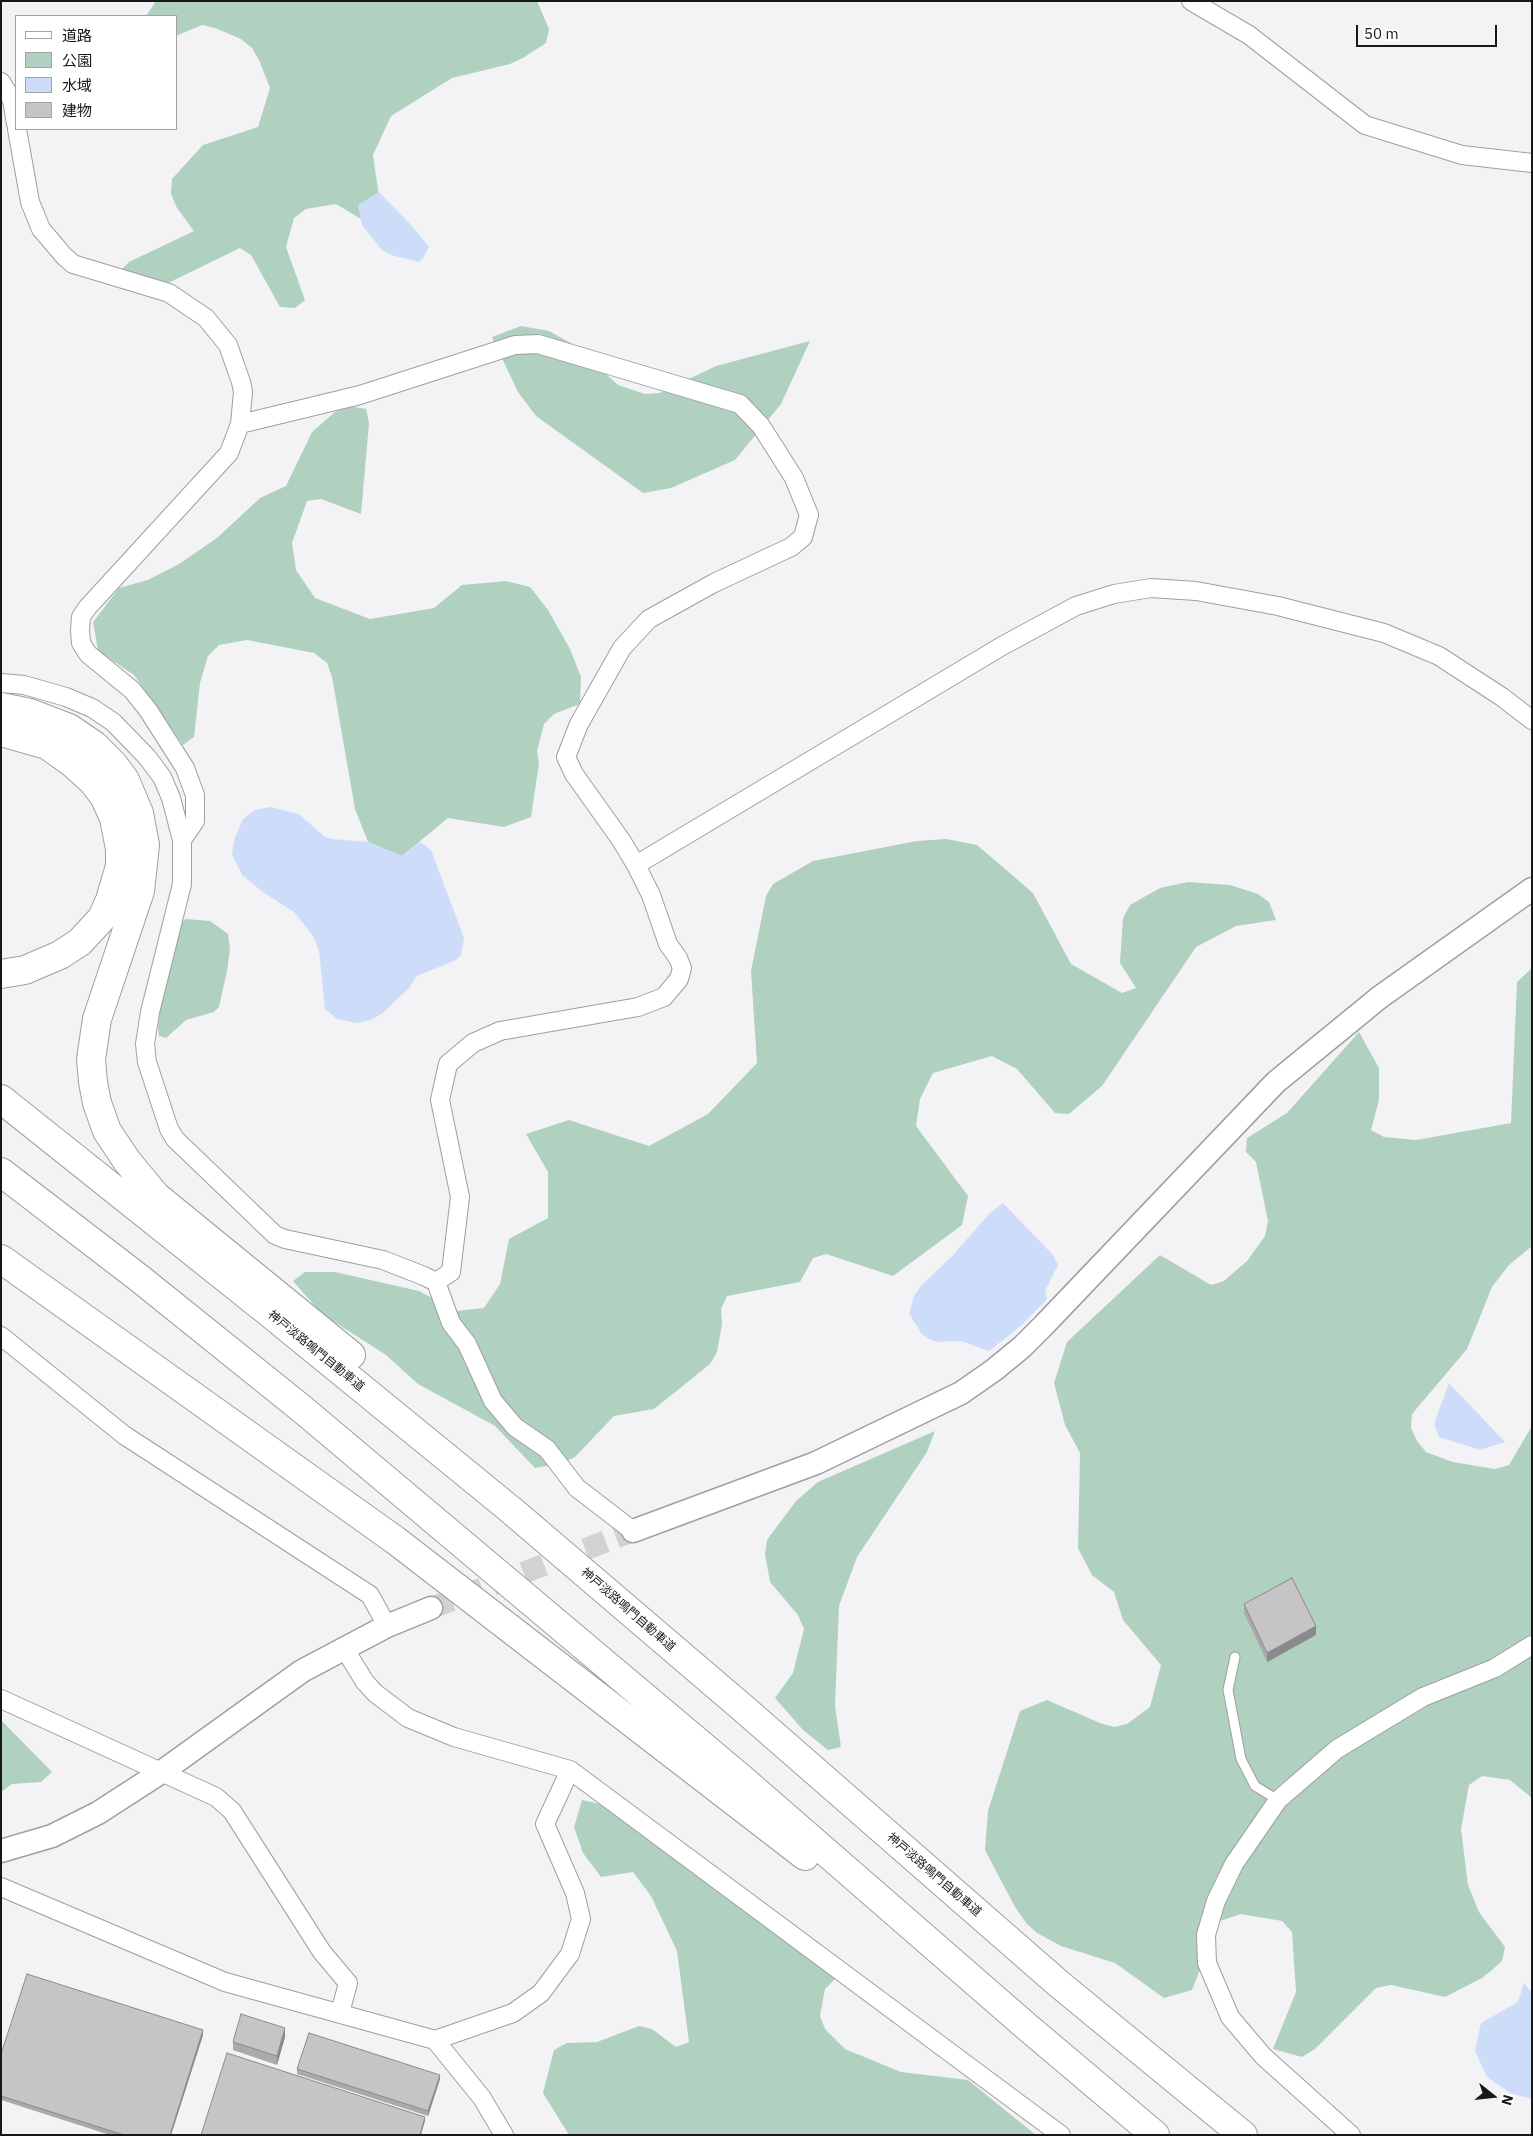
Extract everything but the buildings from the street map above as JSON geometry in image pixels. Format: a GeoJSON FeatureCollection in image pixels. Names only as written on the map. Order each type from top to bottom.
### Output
{"type":"FeatureCollection","features":[{"type":"Feature","properties":{"kind":"highway"},"geometry":{"type":"LineString","coordinates":[[1,707],[30,713],[69,728],[94,745],[120,772],[140,813],[145,845],[140,891],[97,1019],[91,1059],[92,1082],[97,1103],[107,1130],[127,1161],[156,1196],[436,1424],[672,1636],[744,1709]]}},
{"type":"Feature","properties":{"kind":"highway"},"geometry":{"type":"LineString","coordinates":[[1,732],[47,745],[71,762],[93,782],[104,796],[114,818],[120,849],[120,866],[110,900],[102,918],[80,942],[60,955],[25,970],[1,974]]}},
{"type":"Feature","properties":{"kind":"highway","name":"神戸淡路鳴門自動車道"},"geometry":{"type":"LineString","coordinates":[[1,1099],[267,1311],[511,1510],[744,1709],[1059,1984],[1243,2135]]}},
{"type":"Feature","properties":{"kind":"highway"},"geometry":{"type":"LineString","coordinates":[[1,1172],[139,1278],[302,1409],[742,1779],[1026,2026],[1155,2135]]}},
{"type":"Feature","properties":{"kind":"highway"},"geometry":{"type":"LineString","coordinates":[[1,1259],[395,1540],[1026,2026]]}},
{"type":"Feature","properties":{"kind":"street"},"geometry":{"type":"LineString","coordinates":[[1191,1],[1249,35],[1364,125],[1462,155],[1532,163]]}},
{"type":"Feature","properties":{"kind":"street"},"geometry":{"type":"LineString","coordinates":[[1,82],[12,100],[15,118]]}},
{"type":"Feature","properties":{"kind":"street"},"geometry":{"type":"LineString","coordinates":[[17,130],[30,202],[41,229],[73,264],[169,293],[206,318],[228,345],[241,382],[243,392],[240,424],[229,453],[87,608],[81,617],[81,643],[88,654],[132,690],[148,710],[185,768],[195,795],[195,821],[182,840]]}},
{"type":"Feature","properties":{"kind":"street"},"geometry":{"type":"LineString","coordinates":[[240,424],[360,395],[516,345],[538,344],[740,404],[761,426],[794,478],[809,515],[803,537],[791,546],[714,583],[649,619],[622,648],[579,724],[566,757],[574,774],[621,840],[636,865],[651,895],[668,944],[678,958],[682,968],[679,979],[664,997],[638,1007],[500,1031],[472,1043],[448,1064],[440,1100],[460,1197],[451,1272],[436,1282]]}},
{"type":"Feature","properties":{"kind":"street"},"geometry":{"type":"LineString","coordinates":[[636,865],[1002,646],[1076,606],[1114,594],[1151,588],[1196,591],[1278,606],[1384,632],[1439,656],[1502,697],[1532,720]]}},
{"type":"Feature","properties":{"kind":"street"},"geometry":{"type":"LineString","coordinates":[[1,683],[24,685],[66,696],[92,708],[113,722],[131,739],[162,777],[176,812],[182,840],[182,884],[150,1012],[145,1044],[147,1062],[175,1139],[275,1235],[285,1239],[383,1260],[436,1282],[451,1323],[467,1344],[493,1401],[515,1427],[547,1449],[577,1488],[633,1531],[816,1463],[961,1393],[994,1370],[1022,1347],[1050,1319],[1276,1082],[1380,997],[1532,889]]}},
{"type":"Feature","properties":{"kind":"street"},"geometry":{"type":"LineString","coordinates":[[1,1336],[124,1435],[370,1595],[387,1626]]}},
{"type":"Feature","properties":{"kind":"street"},"geometry":{"type":"LineString","coordinates":[[1,1851],[26,1845],[74,1826],[98,1813],[163,1771],[302,1672],[387,1626],[431,1608]]}},
{"type":"Feature","properties":{"kind":"street"},"geometry":{"type":"LineString","coordinates":[[1351,2135],[1263,2056],[1230,2017],[1207,1963],[1206,1935],[1216,1901],[1234,1864],[1278,1800],[1344,1744],[1423,1697],[1495,1668],[1532,1645]]}},
{"type":"Feature","properties":{"kind":"street"},"geometry":{"type":"LineString","coordinates":[[344,1648],[374,1694],[408,1718],[454,1737],[570,1770],[1061,2135]]}},
{"type":"Feature","properties":{"kind":"street"},"geometry":{"type":"LineString","coordinates":[[1,1699],[163,1771],[216,1797],[232,1811],[322,1952],[348,1983],[340,2013]]}},
{"type":"Feature","properties":{"kind":"street"},"geometry":{"type":"LineString","coordinates":[[1,1887],[225,1982],[435,2040],[513,2013],[541,1993],[570,1954],[581,1919],[575,1893],[545,1824],[570,1770]]}},
{"type":"Feature","properties":{"kind":"street"},"geometry":{"type":"LineString","coordinates":[[435,2040],[482,2098],[504,2135]]}},
{"type":"Feature","properties":{"kind":"lane"},"geometry":{"type":"LineString","coordinates":[[1235,1657],[1228,1690],[1240,1759],[1255,1786],[1278,1800]]}},
{"type":"Feature","properties":{"kind":"green space"},"geometry":{"type":"Polygon","coordinates":[[[156,1],[537,1],[549,29],[546,43],[523,58],[510,64],[452,78],[391,116],[373,155],[379,197],[366,222],[336,204],[306,209],[294,218],[286,247],[305,300],[295,308],[280,307],[251,255],[240,248],[164,285],[108,282],[129,262],[194,231],[177,208],[171,194],[172,179],[203,145],[258,127],[270,88],[252,48],[241,39],[215,28],[202,25],[178,35],[178,15],[147,15],[156,1]]]}},
{"type":"Feature","properties":{"kind":"green space"},"geometry":{"type":"Polygon","coordinates":[[[521,326],[549,331],[574,345],[618,385],[645,394],[660,393],[716,366],[810,341],[781,404],[735,460],[671,488],[643,493],[536,416],[518,392],[492,337],[521,326]]]}},
{"type":"Feature","properties":{"kind":"green space"},"geometry":{"type":"Polygon","coordinates":[[[350,406],[366,409],[369,423],[361,514],[321,499],[307,501],[292,543],[296,570],[315,598],[370,619],[434,608],[462,585],[506,581],[530,587],[548,610],[570,649],[581,677],[580,704],[554,714],[544,724],[537,751],[539,763],[531,817],[504,827],[448,818],[402,856],[368,842],[355,809],[332,677],[327,663],[314,653],[247,640],[219,645],[208,656],[200,683],[194,737],[183,745],[134,675],[98,651],[93,622],[119,588],[148,580],[179,564],[217,538],[260,498],[286,486],[312,432],[335,412],[350,406]]]}},
{"type":"Feature","properties":{"kind":"green space"},"geometry":{"type":"Polygon","coordinates":[[[946,839],[977,845],[1033,893],[1071,964],[1122,993],[1136,988],[1120,963],[1123,918],[1130,905],[1160,888],[1188,882],[1230,885],[1258,894],[1269,902],[1276,920],[1236,926],[1196,947],[1102,1086],[1069,1114],[1055,1113],[1017,1069],[992,1056],[933,1073],[920,1099],[916,1126],[968,1196],[962,1225],[893,1276],[826,1254],[813,1258],[800,1282],[727,1296],[721,1309],[722,1324],[717,1352],[710,1364],[654,1409],[614,1416],[575,1457],[562,1463],[535,1468],[495,1426],[418,1384],[386,1355],[322,1314],[293,1281],[305,1272],[335,1272],[419,1291],[456,1311],[484,1308],[500,1284],[509,1239],[548,1218],[548,1172],[526,1134],[569,1120],[649,1146],[708,1114],[757,1063],[751,971],[766,896],[773,884],[813,861],[917,841],[946,839]]]}},
{"type":"Feature","properties":{"kind":"green space"},"geometry":{"type":"Polygon","coordinates":[[[186,919],[210,921],[228,934],[230,949],[227,971],[219,1007],[214,1012],[186,1020],[166,1038],[159,1036],[158,1028],[163,984],[176,925],[186,919]]]}},
{"type":"Feature","properties":{"kind":"green space"},"geometry":{"type":"Polygon","coordinates":[[[1532,968],[1532,1246],[1509,1265],[1492,1287],[1467,1349],[1412,1414],[1411,1428],[1417,1441],[1426,1452],[1453,1462],[1495,1469],[1509,1465],[1532,1426],[1532,1798],[1510,1780],[1482,1776],[1469,1785],[1461,1829],[1468,1885],[1479,1912],[1505,1947],[1502,1961],[1492,1970],[1482,1978],[1445,1997],[1391,1985],[1376,1988],[1315,2049],[1302,2057],[1273,2049],[1296,1992],[1292,1932],[1282,1921],[1241,1914],[1205,1926],[1203,1962],[1192,1990],[1164,1998],[1115,1963],[1061,1946],[1037,1933],[1027,1924],[1015,1907],[985,1850],[988,1811],[1020,1711],[1047,1700],[1100,1723],[1114,1727],[1127,1724],[1150,1707],[1161,1665],[1123,1620],[1114,1592],[1092,1575],[1078,1548],[1080,1453],[1065,1425],[1054,1383],[1067,1342],[1160,1255],[1211,1285],[1224,1281],[1247,1261],[1265,1236],[1268,1221],[1256,1162],[1246,1152],[1247,1138],[1287,1113],[1359,1032],[1379,1068],[1379,1100],[1371,1130],[1384,1137],[1416,1140],[1511,1123],[1517,982],[1532,968]]]}},
{"type":"Feature","properties":{"kind":"green space"},"geometry":{"type":"Polygon","coordinates":[[[935,1431],[927,1452],[857,1557],[839,1606],[835,1706],[841,1747],[828,1750],[803,1730],[775,1698],[793,1673],[804,1629],[798,1615],[770,1582],[765,1554],[767,1540],[796,1501],[818,1482],[935,1431]]]}},
{"type":"Feature","properties":{"kind":"green space"},"geometry":{"type":"Polygon","coordinates":[[[1,1720],[52,1772],[41,1782],[12,1784],[1,1792],[1,1720]]]}},
{"type":"Feature","properties":{"kind":"green space"},"geometry":{"type":"Polygon","coordinates":[[[582,1800],[610,1806],[724,1887],[835,1979],[825,1989],[820,2016],[825,2029],[845,2049],[901,2072],[968,2080],[1036,2135],[569,2135],[543,2093],[554,2050],[567,2043],[597,2042],[639,2026],[652,2029],[676,2047],[689,2042],[677,1951],[651,1896],[633,1872],[601,1877],[583,1853],[574,1827],[582,1800]]]}},
{"type":"Feature","properties":{"kind":"water"},"geometry":{"type":"Polygon","coordinates":[[[379,192],[429,247],[419,262],[391,255],[381,249],[362,225],[358,205],[379,192]]]}},
{"type":"Feature","properties":{"kind":"water"},"geometry":{"type":"Polygon","coordinates":[[[270,807],[299,814],[325,837],[332,839],[368,842],[402,856],[420,842],[431,850],[464,938],[461,955],[456,960],[417,976],[409,988],[383,1013],[371,1020],[357,1023],[337,1019],[325,1009],[319,951],[313,936],[294,912],[264,893],[242,875],[232,855],[234,840],[243,819],[255,810],[270,807]]]}},
{"type":"Feature","properties":{"kind":"water"},"geometry":{"type":"Polygon","coordinates":[[[1003,1203],[1053,1255],[1058,1265],[1045,1291],[1047,1299],[1022,1325],[989,1351],[961,1341],[937,1342],[929,1339],[922,1334],[909,1314],[914,1296],[920,1287],[953,1255],[990,1213],[1003,1203]]]}},
{"type":"Feature","properties":{"kind":"water"},"geometry":{"type":"Polygon","coordinates":[[[1449,1383],[1505,1442],[1480,1450],[1439,1437],[1434,1424],[1449,1383]]]}},
{"type":"Feature","properties":{"kind":"water"},"geometry":{"type":"Polygon","coordinates":[[[1524,1983],[1532,1993],[1532,2099],[1510,2093],[1487,2077],[1475,2051],[1481,2023],[1518,2002],[1524,1983]]]}},
{"type":"Feature","properties":{"kind":"tunnel"},"geometry":{"type":"LineString","coordinates":[[431,1608],[633,1531]]}}]}
